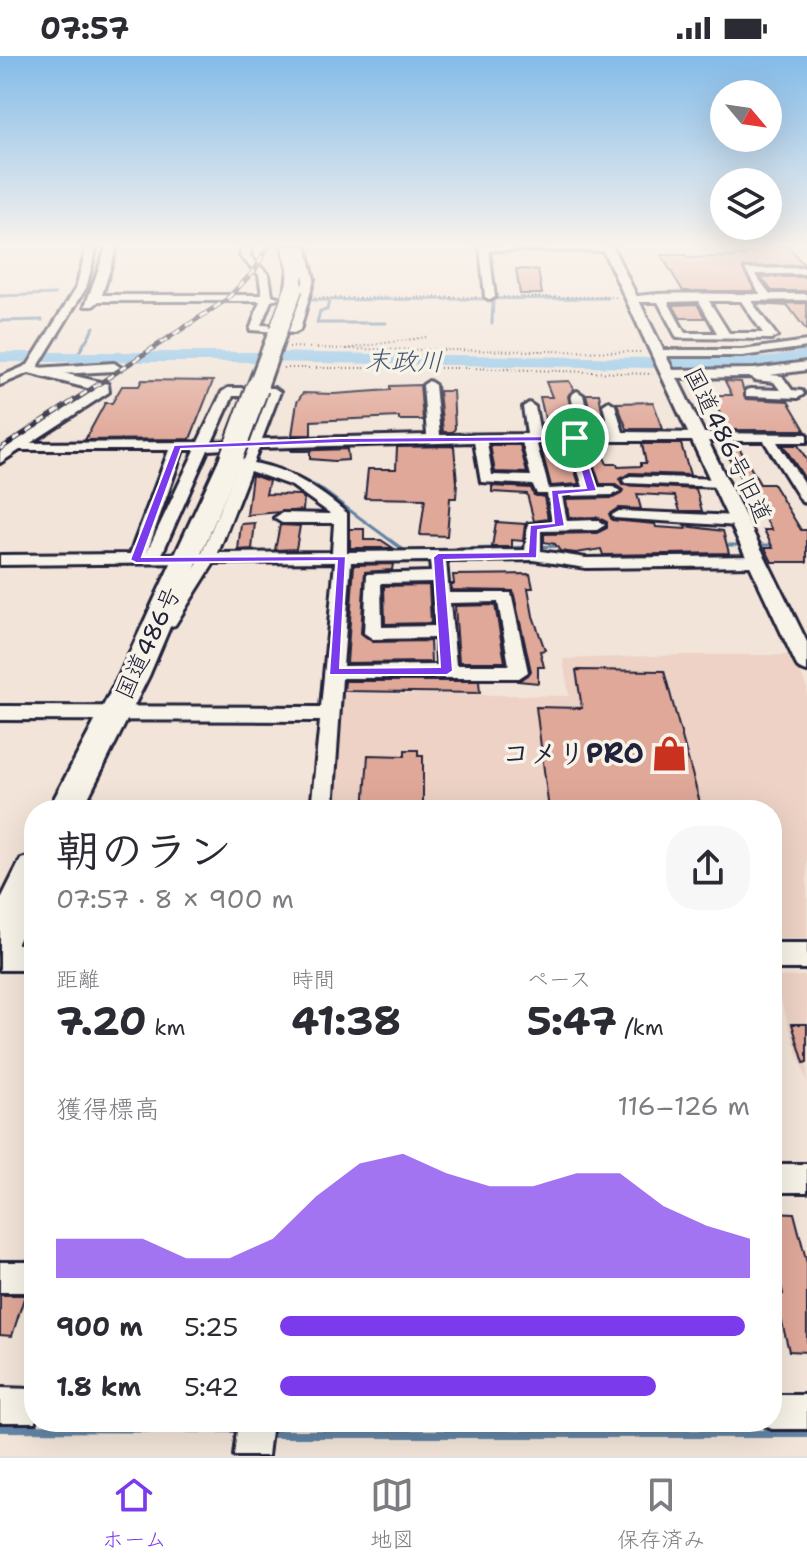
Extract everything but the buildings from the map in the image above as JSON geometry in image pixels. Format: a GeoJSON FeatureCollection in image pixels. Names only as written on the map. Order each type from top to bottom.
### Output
{"type":"FeatureCollection","features":[{"type":"Feature","properties":{"kind":"highway","name":"国道486号"},"geometry":{"type":"LineString","coordinates":[[70,800],[198,559],[243,455],[257,388],[291,311]]}},
{"type":"Feature","properties":{"kind":"highway"},"geometry":{"type":"LineString","coordinates":[[0,939],[24,890]]}},
{"type":"Feature","properties":{"kind":"street"},"geometry":{"type":"LineString","coordinates":[[35,368],[68,311]]}},
{"type":"Feature","properties":{"kind":"street"},"geometry":{"type":"LineString","coordinates":[[60,325],[80,311]]}},
{"type":"Feature","properties":{"kind":"street"},"geometry":{"type":"LineString","coordinates":[[261,311],[254,328],[294,330],[297,311]]}},
{"type":"Feature","properties":{"kind":"street","name":"国道486号旧道"},"geometry":{"type":"LineString","coordinates":[[638,311],[807,664]]}},
{"type":"Feature","properties":{"kind":"street"},"geometry":{"type":"LineString","coordinates":[[668,311],[681,336],[771,336],[753,311]]}},
{"type":"Feature","properties":{"kind":"street"},"geometry":{"type":"LineString","coordinates":[[710,311],[725,336]]}},
{"type":"Feature","properties":{"kind":"street"},"geometry":{"type":"LineString","coordinates":[[663,364],[807,344]]}},
{"type":"Feature","properties":{"kind":"street"},"geometry":{"type":"LineString","coordinates":[[663,364],[771,377],[778,379],[793,394],[750,393]]}},
{"type":"Feature","properties":{"kind":"street"},"geometry":{"type":"LineString","coordinates":[[726,374],[807,366]]}},
{"type":"Feature","properties":{"kind":"street"},"geometry":{"type":"LineString","coordinates":[[0,381],[35,368],[114,367]]}},
{"type":"Feature","properties":{"kind":"street"},"geometry":{"type":"LineString","coordinates":[[0,458],[102,392],[103,387],[35,368]]}},
{"type":"Feature","properties":{"kind":"street"},"geometry":{"type":"LineString","coordinates":[[429,385],[434,438]]}},
{"type":"Feature","properties":{"kind":"street"},"geometry":{"type":"LineString","coordinates":[[143,560],[205,444],[228,392],[274,392],[243,455]]}},
{"type":"Feature","properties":{"kind":"street"},"geometry":{"type":"LineString","coordinates":[[577,395],[592,491]]}},
{"type":"Feature","properties":{"kind":"street"},"geometry":{"type":"LineString","coordinates":[[609,405],[618,435]]}},
{"type":"Feature","properties":{"kind":"street"},"geometry":{"type":"LineString","coordinates":[[529,407],[539,491],[613,491]]}},
{"type":"Feature","properties":{"kind":"street"},"geometry":{"type":"LineString","coordinates":[[19,446],[177,447],[205,444],[243,455],[434,438],[618,435],[802,438],[807,453]]}},
{"type":"Feature","properties":{"kind":"street"},"geometry":{"type":"LineString","coordinates":[[480,439],[486,479],[537,481]]}},
{"type":"Feature","properties":{"kind":"street"},"geometry":{"type":"LineString","coordinates":[[769,439],[807,499]]}},
{"type":"Feature","properties":{"kind":"street"},"geometry":{"type":"LineString","coordinates":[[143,560],[177,447]]}},
{"type":"Feature","properties":{"kind":"street"},"geometry":{"type":"LineString","coordinates":[[243,455],[258,467],[308,487],[342,519],[323,800]]}},
{"type":"Feature","properties":{"kind":"street"},"geometry":{"type":"LineString","coordinates":[[630,480],[720,483]]}},
{"type":"Feature","properties":{"kind":"street"},"geometry":{"type":"LineString","coordinates":[[554,492],[560,526]]}},
{"type":"Feature","properties":{"kind":"street"},"geometry":{"type":"LineString","coordinates":[[619,515],[738,521]]}},
{"type":"Feature","properties":{"kind":"street"},"geometry":{"type":"LineString","coordinates":[[282,518],[342,519]]}},
{"type":"Feature","properties":{"kind":"street"},"geometry":{"type":"LineString","coordinates":[[533,552],[533,527],[597,525]]}},
{"type":"Feature","properties":{"kind":"street"},"geometry":{"type":"LineString","coordinates":[[0,560],[438,557],[533,552],[586,563],[757,561]]}},
{"type":"Feature","properties":{"kind":"street"},"geometry":{"type":"LineString","coordinates":[[438,557],[447,671]]}},
{"type":"Feature","properties":{"kind":"street"},"geometry":{"type":"LineString","coordinates":[[440,577],[373,578],[373,633],[444,632]]}},
{"type":"Feature","properties":{"kind":"street"},"geometry":{"type":"LineString","coordinates":[[333,672],[519,672],[505,597],[442,598]]}},
{"type":"Feature","properties":{"kind":"street"},"geometry":{"type":"LineString","coordinates":[[0,713],[330,714]]}},
{"type":"Feature","properties":{"kind":"street"},"geometry":{"type":"LineString","coordinates":[[782,956],[807,956]]}},
{"type":"Feature","properties":{"kind":"street"},"geometry":{"type":"LineString","coordinates":[[0,957],[24,957]]}},
{"type":"Feature","properties":{"kind":"street"},"geometry":{"type":"LineString","coordinates":[[782,1178],[807,1178]]}},
{"type":"Feature","properties":{"kind":"street"},"geometry":{"type":"LineString","coordinates":[[0,1277],[24,1277]]}},
{"type":"Feature","properties":{"kind":"street"},"geometry":{"type":"LineString","coordinates":[[0,1405],[24,1406]]}},
{"type":"Feature","properties":{"kind":"street"},"geometry":{"type":"LineString","coordinates":[[782,1412],[807,1412]]}},
{"type":"Feature","properties":{"kind":"path"},"geometry":{"type":"LineString","coordinates":[[345,349],[426,337]]}},
{"type":"Feature","properties":{"kind":"path"},"geometry":{"type":"LineString","coordinates":[[273,352],[345,349],[663,364]]}},
{"type":"Feature","properties":{"kind":"path"},"geometry":{"type":"LineString","coordinates":[[273,352],[468,368],[663,364]]}},
{"type":"Feature","properties":{"kind":"shaded area","name":"コメリPRO"},"geometry":{"type":"Polygon","coordinates":[[[792,655],[807,688],[807,938],[782,938],[782,800],[333,800],[339,693],[569,696],[563,659],[792,655]]]}},
{"type":"Feature","properties":{"kind":"shaded area"},"geometry":{"type":"Polygon","coordinates":[[[807,976],[807,1082],[782,1005],[782,977],[807,976]]]}},
{"type":"Feature","properties":{"kind":"waterway"},"geometry":{"type":"LineString","coordinates":[[320,311],[317,323],[386,323]]}},
{"type":"Feature","properties":{"kind":"waterway"},"geometry":{"type":"LineString","coordinates":[[492,311],[492,323]]}},
{"type":"Feature","properties":{"kind":"waterway"},"geometry":{"type":"LineString","coordinates":[[0,321],[42,320]]}},
{"type":"Feature","properties":{"kind":"waterway"},"geometry":{"type":"LineString","coordinates":[[76,357],[94,327]]}},
{"type":"Feature","properties":{"kind":"waterway","name":"末政川"},"geometry":{"type":"LineString","coordinates":[[0,357],[256,357],[722,364],[767,362],[807,355]]}},
{"type":"Feature","properties":{"kind":"waterway"},"geometry":{"type":"LineString","coordinates":[[764,434],[807,433]]}},
{"type":"Feature","properties":{"kind":"waterway"},"geometry":{"type":"LineString","coordinates":[[319,438],[357,437]]}},
{"type":"Feature","properties":{"kind":"waterway"},"geometry":{"type":"LineString","coordinates":[[39,443],[93,443]]}},
{"type":"Feature","properties":{"kind":"waterway"},"geometry":{"type":"LineString","coordinates":[[255,456],[254,460],[318,487],[405,551]]}},
{"type":"Feature","properties":{"kind":"waterway"},"geometry":{"type":"LineString","coordinates":[[723,545],[738,545]]}},
{"type":"Feature","properties":{"kind":"waterway"},"geometry":{"type":"LineString","coordinates":[[762,545],[778,545]]}},
{"type":"Feature","properties":{"kind":"waterway"},"geometry":{"type":"LineString","coordinates":[[405,551],[561,546]]}},
{"type":"Feature","properties":{"kind":"waterway"},"geometry":{"type":"LineString","coordinates":[[400,551],[405,551]]}},
{"type":"Feature","properties":{"kind":"waterway"},"geometry":{"type":"LineString","coordinates":[[0,555],[47,555]]}},
{"type":"Feature","properties":{"kind":"waterway"},"geometry":{"type":"LineString","coordinates":[[0,1428],[24,1428]]}},
{"type":"Feature","properties":{"kind":"waterway"},"geometry":{"type":"LineString","coordinates":[[264,1434],[807,1434]]}},
{"type":"Feature","properties":{"kind":"railway"},"geometry":{"type":"LineString","coordinates":[[0,449],[209,311]]}},
{"type":"Feature","properties":{"kind":"place","name":"コメリPRO"},"geometry":{"type":"Point","coordinates":[670,753]}},
{"type":"Feature","properties":{"kind":"route"},"geometry":{"type":"LineString","coordinates":[[575,438],[592,491],[554,492],[560,526],[533,527],[533,555],[438,557],[447,671],[333,672],[343,558],[136,560],[177,447],[341,440],[575,438]]}}]}
